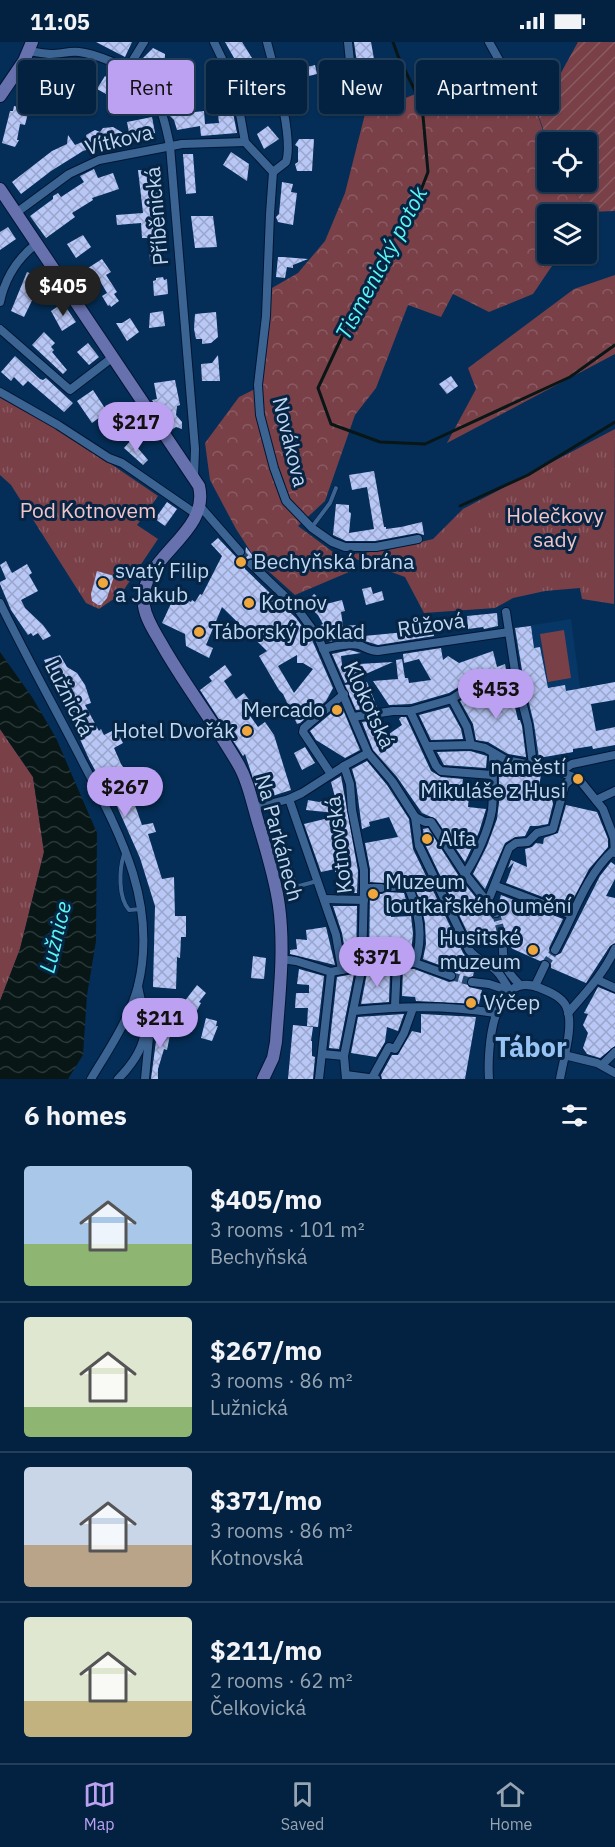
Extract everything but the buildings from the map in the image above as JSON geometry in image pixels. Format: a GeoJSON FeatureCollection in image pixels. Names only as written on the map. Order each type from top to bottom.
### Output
{"type":"FeatureCollection","features":[{"type":"Feature","properties":{"kind":"main road"},"geometry":{"type":"LineString","coordinates":[[0,96],[30,47]]}},
{"type":"Feature","properties":{"kind":"main road"},"geometry":{"type":"LineString","coordinates":[[0,189],[194,477],[200,490],[198,509]]}},
{"type":"Feature","properties":{"kind":"main road","name":"Na Parkánech"},"geometry":{"type":"LineString","coordinates":[[198,509],[186,530],[152,573],[145,586],[143,603],[147,617],[171,662],[238,763],[254,808],[276,886],[282,937],[276,1042],[273,1058],[263,1079]]}},
{"type":"Feature","properties":{"kind":"street"},"geometry":{"type":"LineString","coordinates":[[133,60],[144,42]]}},
{"type":"Feature","properties":{"kind":"street"},"geometry":{"type":"LineString","coordinates":[[214,42],[235,86],[245,142],[273,172],[285,164],[289,145],[267,42]]}},
{"type":"Feature","properties":{"kind":"street"},"geometry":{"type":"LineString","coordinates":[[348,42],[350,60]]}},
{"type":"Feature","properties":{"kind":"street"},"geometry":{"type":"LineString","coordinates":[[489,42],[499,60]]}},
{"type":"Feature","properties":{"kind":"street","name":"Příběnická"},"geometry":{"type":"LineString","coordinates":[[30,47],[51,54],[86,53],[108,61]]}},
{"type":"Feature","properties":{"kind":"street","name":"Příběnická"},"geometry":{"type":"LineString","coordinates":[[162,114],[170,146],[195,449],[194,477]]}},
{"type":"Feature","properties":{"kind":"street","name":"Vítkova"},"geometry":{"type":"LineString","coordinates":[[16,213],[69,174],[110,156],[170,146],[245,142]]}},
{"type":"Feature","properties":{"kind":"street","name":"Novákova"},"geometry":{"type":"LineString","coordinates":[[273,172],[266,316],[258,385],[261,415],[274,468],[286,501],[312,528],[332,542],[345,547],[376,547],[418,539]]}},
{"type":"Feature","properties":{"kind":"street"},"geometry":{"type":"LineString","coordinates":[[0,302],[5,283],[16,264],[36,244]]}},
{"type":"Feature","properties":{"kind":"street"},"geometry":{"type":"LineString","coordinates":[[0,329],[70,390],[112,357]]}},
{"type":"Feature","properties":{"kind":"street"},"geometry":{"type":"LineString","coordinates":[[0,392],[198,509],[240,552]]}},
{"type":"Feature","properties":{"kind":"street","name":"Klokotská"},"geometry":{"type":"LineString","coordinates":[[251,564],[296,607],[309,624],[344,694],[368,753],[392,782],[415,817],[419,846],[469,950],[476,959],[492,967],[510,991]]}},
{"type":"Feature","properties":{"kind":"street","name":"Lužnická"},"geometry":{"type":"LineString","coordinates":[[0,603],[114,823],[126,850],[142,909],[143,949],[138,986],[119,1034],[91,1079]]}},
{"type":"Feature","properties":{"kind":"street"},"geometry":{"type":"LineString","coordinates":[[506,612],[516,678],[536,766]]}},
{"type":"Feature","properties":{"kind":"street","name":"Růžová"},"geometry":{"type":"LineString","coordinates":[[323,649],[358,645],[371,651],[378,651],[509,632]]}},
{"type":"Feature","properties":{"kind":"street"},"geometry":{"type":"LineString","coordinates":[[353,717],[410,711],[452,699],[464,691],[516,678]]}},
{"type":"Feature","properties":{"kind":"street","name":"Kotnovská"},"geometry":{"type":"LineString","coordinates":[[331,774],[303,732],[304,728],[344,694]]}},
{"type":"Feature","properties":{"kind":"street"},"geometry":{"type":"LineString","coordinates":[[452,699],[467,728],[471,745]]}},
{"type":"Feature","properties":{"kind":"street"},"geometry":{"type":"LineString","coordinates":[[410,711],[436,766],[441,771],[492,775]]}},
{"type":"Feature","properties":{"kind":"street"},"geometry":{"type":"LineString","coordinates":[[428,746],[471,745],[485,748],[506,760],[561,771],[582,783],[603,809],[614,838],[614,851],[601,861],[596,869],[579,898],[555,950]]}},
{"type":"Feature","properties":{"kind":"street"},"geometry":{"type":"LineString","coordinates":[[344,766],[368,753]]}},
{"type":"Feature","properties":{"kind":"street"},"geometry":{"type":"LineString","coordinates":[[465,874],[473,862],[490,821],[493,753]]}},
{"type":"Feature","properties":{"kind":"street"},"geometry":{"type":"LineString","coordinates":[[561,771],[572,764],[615,755]]}},
{"type":"Feature","properties":{"kind":"street","name":"Kotnovská"},"geometry":{"type":"LineString","coordinates":[[254,808],[290,799],[344,766],[350,784],[352,810],[364,870],[362,966],[344,1056],[346,1077]]}},
{"type":"Feature","properties":{"kind":"street"},"geometry":{"type":"LineString","coordinates":[[488,901],[510,848],[516,843],[528,842],[537,833],[554,829],[565,784],[573,777]]}},
{"type":"Feature","properties":{"kind":"street"},"geometry":{"type":"LineString","coordinates":[[596,800],[615,791]]}},
{"type":"Feature","properties":{"kind":"street"},"geometry":{"type":"LineString","coordinates":[[290,799],[336,935],[342,970]]}},
{"type":"Feature","properties":{"kind":"street"},"geometry":{"type":"LineString","coordinates":[[415,817],[431,822],[465,874],[495,913]]}},
{"type":"Feature","properties":{"kind":"street"},"geometry":{"type":"LineString","coordinates":[[364,888],[408,886],[415,902],[420,932],[419,950],[415,963]]}},
{"type":"Feature","properties":{"kind":"street"},"geometry":{"type":"LineString","coordinates":[[495,886],[572,915]]}},
{"type":"Feature","properties":{"kind":"street"},"geometry":{"type":"LineString","coordinates":[[324,899],[364,900]]}},
{"type":"Feature","properties":{"kind":"street"},"geometry":{"type":"LineString","coordinates":[[503,939],[503,962],[511,976],[519,984],[535,986],[560,999],[566,1006],[570,1030],[560,1079]]}},
{"type":"Feature","properties":{"kind":"street"},"geometry":{"type":"LineString","coordinates":[[568,1013],[598,980],[615,949]]}},
{"type":"Feature","properties":{"kind":"street"},"geometry":{"type":"LineString","coordinates":[[281,959],[296,961],[331,972],[362,966],[386,967],[398,963],[415,963],[451,976]]}},
{"type":"Feature","properties":{"kind":"street"},"geometry":{"type":"LineString","coordinates":[[395,1006],[398,963]]}},
{"type":"Feature","properties":{"kind":"street"},"geometry":{"type":"LineString","coordinates":[[535,986],[545,965]]}},
{"type":"Feature","properties":{"kind":"street"},"geometry":{"type":"LineString","coordinates":[[318,1079],[323,1054],[331,972]]}},
{"type":"Feature","properties":{"kind":"street"},"geometry":{"type":"LineString","coordinates":[[598,980],[615,988]]}},
{"type":"Feature","properties":{"kind":"street"},"geometry":{"type":"LineString","coordinates":[[472,982],[489,984],[510,991]]}},
{"type":"Feature","properties":{"kind":"street"},"geometry":{"type":"LineString","coordinates":[[489,1079],[495,1013],[510,991],[519,984]]}},
{"type":"Feature","properties":{"kind":"street"},"geometry":{"type":"LineString","coordinates":[[138,986],[149,1037],[144,1079]]}},
{"type":"Feature","properties":{"kind":"street"},"geometry":{"type":"LineString","coordinates":[[353,1011],[395,1006],[495,1013]]}},
{"type":"Feature","properties":{"kind":"street"},"geometry":{"type":"LineString","coordinates":[[346,1077],[374,1079],[389,1047],[395,1049],[399,1044],[413,1008]]}},
{"type":"Feature","properties":{"kind":"street"},"geometry":{"type":"LineString","coordinates":[[118,1079],[140,1050],[146,1028]]}},
{"type":"Feature","properties":{"kind":"street"},"geometry":{"type":"LineString","coordinates":[[602,1065],[615,1052]]}},
{"type":"Feature","properties":{"kind":"street"},"geometry":{"type":"LineString","coordinates":[[323,1054],[344,1056]]}},
{"type":"Feature","properties":{"kind":"street"},"geometry":{"type":"LineString","coordinates":[[564,1055],[602,1065],[615,1073]]}},
{"type":"Feature","properties":{"kind":"lane"},"geometry":{"type":"LineString","coordinates":[[312,528],[330,503],[336,488]]}},
{"type":"Feature","properties":{"kind":"lane"},"geometry":{"type":"LineString","coordinates":[[271,804],[295,884],[299,886],[318,881]]}},
{"type":"Feature","properties":{"kind":"lane"},"geometry":{"type":"LineString","coordinates":[[126,850],[121,867],[125,904],[129,910],[142,909]]}},
{"type":"Feature","properties":{"kind":"shaded area"},"geometry":{"type":"Polygon","coordinates":[[[571,619],[580,688],[571,690],[573,752],[537,758],[514,628],[571,619]]]}},
{"type":"Feature","properties":{"kind":"green space"},"geometry":{"type":"Polygon","coordinates":[[[578,42],[615,42],[615,211],[597,212],[597,204],[583,204],[575,192],[597,192],[597,132],[544,132],[538,114],[559,114],[559,76],[578,42]]]}},
{"type":"Feature","properties":{"kind":"green space"},"geometry":{"type":"Polygon","coordinates":[[[416,94],[416,114],[538,114],[543,132],[537,132],[537,192],[575,192],[583,204],[537,204],[537,264],[553,264],[533,294],[489,312],[453,294],[441,317],[408,305],[376,388],[355,415],[325,501],[298,526],[356,569],[295,595],[256,560],[236,529],[210,480],[205,443],[239,397],[261,386],[272,288],[298,273],[325,241],[345,193],[365,114],[404,114],[404,99],[416,94]]]}},
{"type":"Feature","properties":{"kind":"green space"},"geometry":{"type":"Polygon","coordinates":[[[615,275],[615,354],[447,443],[476,389],[468,368],[574,289],[615,275]]]}},
{"type":"Feature","properties":{"kind":"green space","name":"Pod Kotnovem"},"geometry":{"type":"Polygon","coordinates":[[[0,395],[67,434],[158,496],[137,525],[158,539],[121,594],[99,609],[86,603],[11,485],[0,475],[0,395]]]}},
{"type":"Feature","properties":{"kind":"green space","name":"Holečkovy sady"},"geometry":{"type":"Polygon","coordinates":[[[615,429],[614,604],[582,599],[580,588],[545,591],[513,598],[495,608],[424,613],[405,577],[345,555],[388,550],[433,539],[463,509],[615,429]]]}},
{"type":"Feature","properties":{"kind":"green space"},"geometry":{"type":"Polygon","coordinates":[[[564,630],[571,678],[548,682],[540,634],[564,630]]]}},
{"type":"Feature","properties":{"kind":"green space"},"geometry":{"type":"Polygon","coordinates":[[[0,729],[33,777],[44,852],[20,949],[0,1001],[0,729]]]}},
{"type":"Feature","properties":{"kind":"water","name":"Lužnice"},"geometry":{"type":"Polygon","coordinates":[[[0,652],[32,697],[56,738],[97,833],[96,941],[87,995],[83,1055],[68,1079],[0,1079],[0,1001],[20,949],[44,852],[33,777],[0,729],[0,652]]]}},
{"type":"Feature","properties":{"kind":"waterway","name":"Tismenický potok"},"geometry":{"type":"LineString","coordinates":[[393,42],[422,105],[428,172],[414,208],[380,255],[318,388],[331,424],[380,442],[425,444],[570,377],[615,345]]}},
{"type":"Feature","properties":{"kind":"waterway"},"geometry":{"type":"LineString","coordinates":[[460,506],[528,475],[615,422]]}},
{"type":"Feature","properties":{"kind":"tunnel"},"geometry":{"type":"LineString","coordinates":[[240,552],[251,564]]}},
{"type":"Feature","properties":{"kind":"tunnel"},"geometry":{"type":"LineString","coordinates":[[496,913],[503,940]]}},
{"type":"Feature","properties":{"kind":"tunnel"},"geometry":{"type":"LineString","coordinates":[[545,965],[555,950]]}},
{"type":"Feature","properties":{"kind":"tunnel"},"geometry":{"type":"LineString","coordinates":[[451,976],[472,982]]}},
{"type":"Feature","properties":{"kind":"place","name":"Bechyňská brána"},"geometry":{"type":"Point","coordinates":[241,562]}},
{"type":"Feature","properties":{"kind":"place","name":"svatý Filip a Jakub"},"geometry":{"type":"Point","coordinates":[103,583]}},
{"type":"Feature","properties":{"kind":"place","name":"Kotnov"},"geometry":{"type":"Point","coordinates":[249,603]}},
{"type":"Feature","properties":{"kind":"place","name":"Táborský poklad"},"geometry":{"type":"Point","coordinates":[199,632]}},
{"type":"Feature","properties":{"kind":"place","name":"Mercado"},"geometry":{"type":"Point","coordinates":[337,710]}},
{"type":"Feature","properties":{"kind":"place","name":"Hotel Dvořák"},"geometry":{"type":"Point","coordinates":[247,731]}},
{"type":"Feature","properties":{"kind":"place","name":"náměstí Mikuláše z Husi"},"geometry":{"type":"Point","coordinates":[578,779]}},
{"type":"Feature","properties":{"kind":"place","name":"Alfa"},"geometry":{"type":"Point","coordinates":[427,839]}},
{"type":"Feature","properties":{"kind":"place","name":"Muzeum loutkařského umění"},"geometry":{"type":"Point","coordinates":[373,894]}},
{"type":"Feature","properties":{"kind":"place","name":"Husitské muzeum"},"geometry":{"type":"Point","coordinates":[533,950]}},
{"type":"Feature","properties":{"kind":"place","name":"Výčep"},"geometry":{"type":"Point","coordinates":[471,1003]}},
{"type":"Feature","properties":{"kind":"district","name":"Tábor"},"geometry":{"type":"Point","coordinates":[531,1048]}}]}
